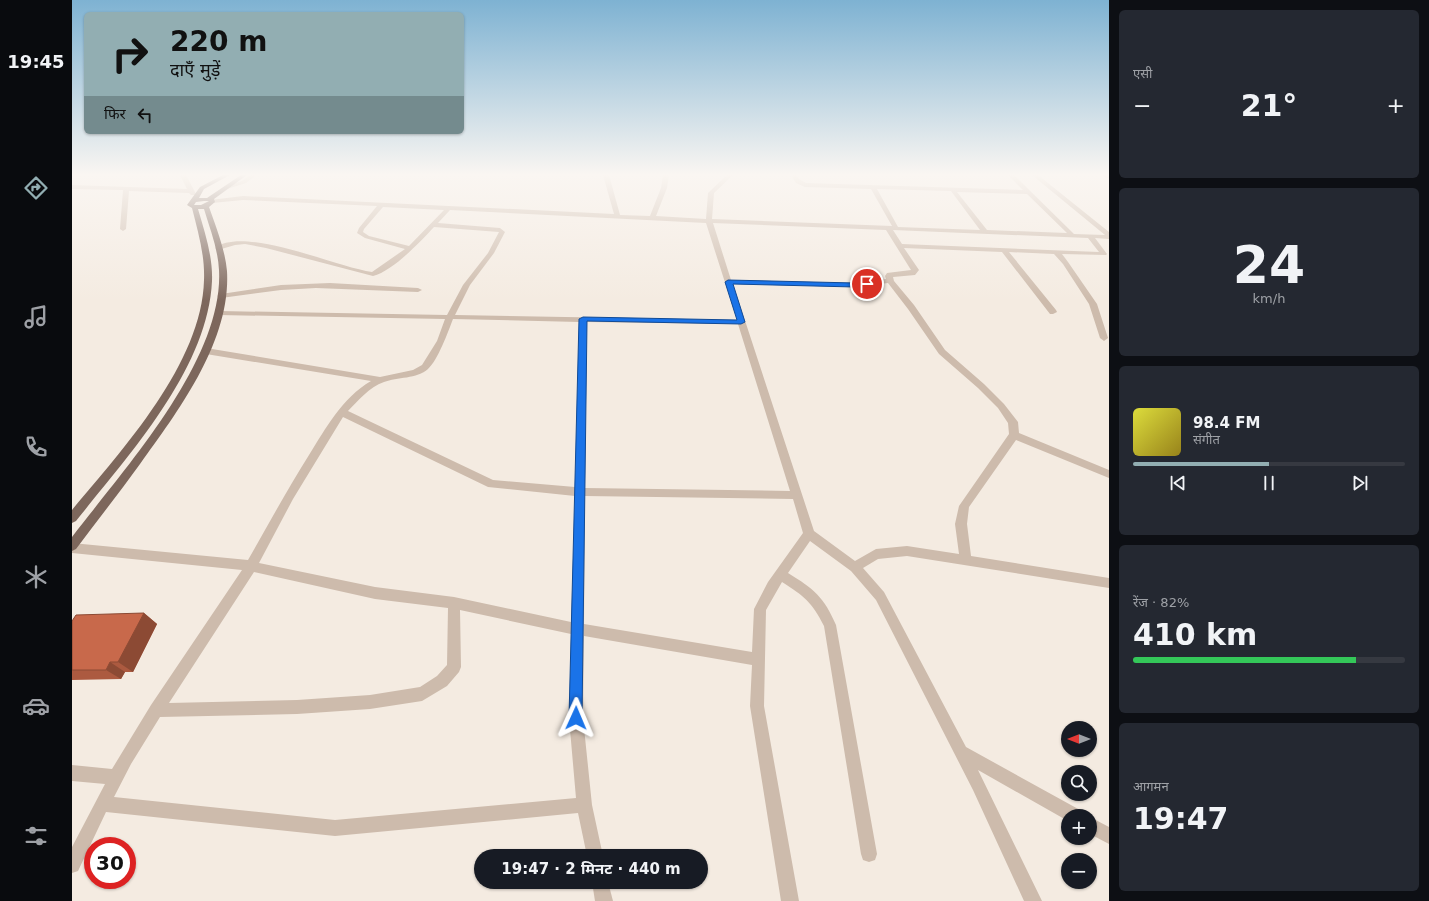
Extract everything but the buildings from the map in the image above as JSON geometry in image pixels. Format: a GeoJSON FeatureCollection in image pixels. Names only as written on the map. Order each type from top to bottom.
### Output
{"type":"FeatureCollection","features":[{"type":"Feature","properties":{"kind":"main road"},"geometry":{"type":"LineString","coordinates":[[72,518],[136,438],[168,392],[192,348],[204,313],[208,282],[206,251],[198,217]]}},
{"type":"Feature","properties":{"kind":"main road"},"geometry":{"type":"LineString","coordinates":[[72,547],[155,436],[183,394],[206,351],[219,313],[223,272],[212,217]]}},
{"type":"Feature","properties":{"kind":"street"},"geometry":{"type":"LineString","coordinates":[[123,229],[124,217]]}},
{"type":"Feature","properties":{"kind":"street"},"geometry":{"type":"LineString","coordinates":[[371,217],[361,229],[360,233],[367,237],[410,248]]}},
{"type":"Feature","properties":{"kind":"street"},"geometry":{"type":"LineString","coordinates":[[218,248],[234,243],[245,242],[266,246],[373,274],[378,272],[410,248],[441,217]]}},
{"type":"Feature","properties":{"kind":"street"},"geometry":{"type":"LineString","coordinates":[[620,217],[1109,236]]}},
{"type":"Feature","properties":{"kind":"street"},"geometry":{"type":"LineString","coordinates":[[709,217],[709,221],[808,534],[855,567],[880,596],[960,751],[1033,901]]}},
{"type":"Feature","properties":{"kind":"street"},"geometry":{"type":"LineString","coordinates":[[887,217],[899,246],[915,270],[915,272],[890,275],[888,276],[890,281],[912,307],[942,352],[981,386],[1001,406],[1013,422],[1014,435],[996,458],[964,506],[961,524],[966,561]]}},
{"type":"Feature","properties":{"kind":"street"},"geometry":{"type":"LineString","coordinates":[[974,217],[985,232]]}},
{"type":"Feature","properties":{"kind":"street"},"geometry":{"type":"LineString","coordinates":[[1054,217],[1072,235]]}},
{"type":"Feature","properties":{"kind":"street"},"geometry":{"type":"LineString","coordinates":[[1086,217],[1109,236]]}},
{"type":"Feature","properties":{"kind":"street"},"geometry":{"type":"LineString","coordinates":[[72,865],[116,777],[156,710],[251,566],[289,496],[341,412],[368,387],[380,380],[416,372],[425,367],[441,341],[450,316],[467,285],[492,253],[502,232],[500,230],[433,226]]}},
{"type":"Feature","properties":{"kind":"street"},"geometry":{"type":"LineString","coordinates":[[1090,236],[1106,255]]}},
{"type":"Feature","properties":{"kind":"street"},"geometry":{"type":"LineString","coordinates":[[899,246],[1106,255]]}},
{"type":"Feature","properties":{"kind":"street"},"geometry":{"type":"LineString","coordinates":[[1004,250],[1053,312]]}},
{"type":"Feature","properties":{"kind":"street"},"geometry":{"type":"LineString","coordinates":[[1056,252],[1066,263],[1093,304],[1104,338]]}},
{"type":"Feature","properties":{"kind":"street"},"geometry":{"type":"LineString","coordinates":[[728,282],[855,285],[890,281]]}},
{"type":"Feature","properties":{"kind":"street"},"geometry":{"type":"LineString","coordinates":[[221,296],[276,288],[303,286],[418,290]]}},
{"type":"Feature","properties":{"kind":"street"},"geometry":{"type":"LineString","coordinates":[[219,313],[741,322]]}},
{"type":"Feature","properties":{"kind":"street"},"geometry":{"type":"LineString","coordinates":[[583,319],[576,718],[584,805],[593,849]]}},
{"type":"Feature","properties":{"kind":"street"},"geometry":{"type":"LineString","coordinates":[[206,351],[380,380]]}},
{"type":"Feature","properties":{"kind":"street"},"geometry":{"type":"LineString","coordinates":[[341,412],[492,484],[579,492],[796,495]]}},
{"type":"Feature","properties":{"kind":"street"},"geometry":{"type":"LineString","coordinates":[[1014,435],[1109,474]]}},
{"type":"Feature","properties":{"kind":"street"},"geometry":{"type":"LineString","coordinates":[[790,901],[757,706],[760,609],[772,586],[808,534]]}},
{"type":"Feature","properties":{"kind":"street"},"geometry":{"type":"LineString","coordinates":[[72,547],[251,566],[375,593],[454,603],[577,630],[758,660]]}},
{"type":"Feature","properties":{"kind":"street"},"geometry":{"type":"LineString","coordinates":[[855,567],[876,554],[907,551],[1109,583]]}},
{"type":"Feature","properties":{"kind":"street"},"geometry":{"type":"LineString","coordinates":[[780,574],[807,591],[820,605],[830,625],[869,854]]}},
{"type":"Feature","properties":{"kind":"street"},"geometry":{"type":"LineString","coordinates":[[156,710],[297,707],[370,702],[422,694],[442,681],[454,667],[454,603]]}},
{"type":"Feature","properties":{"kind":"street"},"geometry":{"type":"LineString","coordinates":[[960,751],[1062,809]]}},
{"type":"Feature","properties":{"kind":"street"},"geometry":{"type":"LineString","coordinates":[[72,773],[116,777]]}},
{"type":"Feature","properties":{"kind":"street"},"geometry":{"type":"LineString","coordinates":[[102,804],[335,828],[584,805]]}},
{"type":"Feature","properties":{"kind":"street"},"geometry":{"type":"LineString","coordinates":[[1097,829],[1109,836]]}},
{"type":"Feature","properties":{"kind":"street"},"geometry":{"type":"LineString","coordinates":[[601,889],[604,901]]}},
{"type":"Feature","properties":{"kind":"route"},"geometry":{"type":"LineString","coordinates":[[576,718],[583,319],[741,322],[728,282],[867,284]]}}]}
